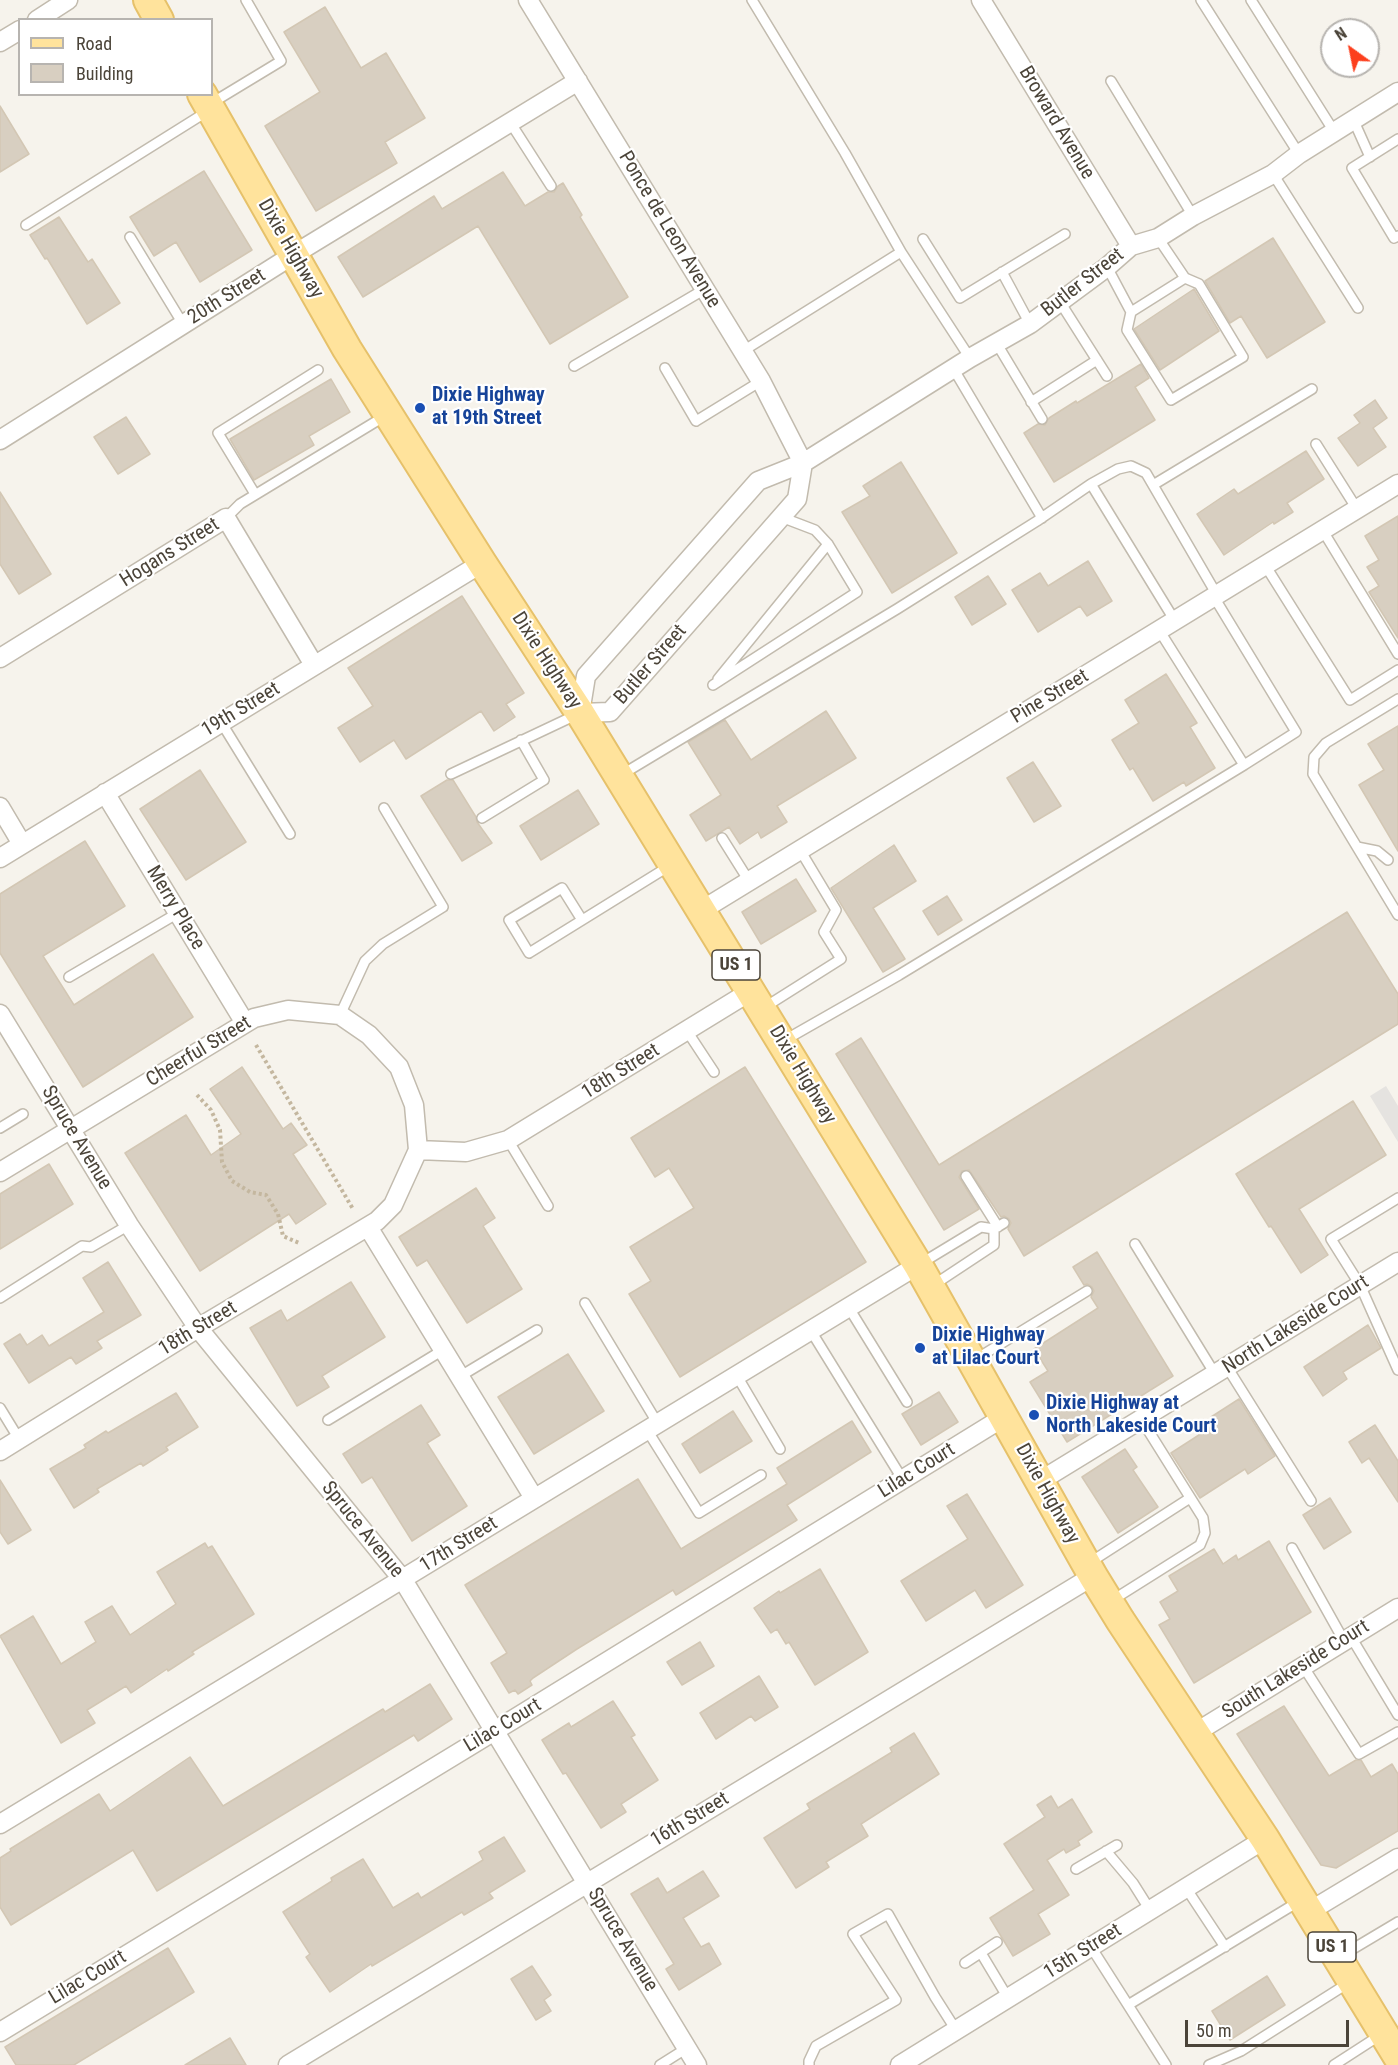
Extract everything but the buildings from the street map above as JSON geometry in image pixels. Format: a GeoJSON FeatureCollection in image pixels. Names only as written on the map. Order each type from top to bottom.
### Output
{"type":"FeatureCollection","features":[{"type":"Feature","properties":{"kind":"main road"},"geometry":{"type":"LineString","coordinates":[[148,0],[158,18]]}},
{"type":"Feature","properties":{"kind":"main road","name":"Dixie Highway"},"geometry":{"type":"LineString","coordinates":[[207,103],[347,349],[580,713],[924,1276],[1109,1602],[1265,1839],[1391,2045]]}},
{"type":"Feature","properties":{"kind":"street"},"geometry":{"type":"LineString","coordinates":[[40,18],[68,0]]}},
{"type":"Feature","properties":{"kind":"street","name":"Ponce de Leon Avenue"},"geometry":{"type":"LineString","coordinates":[[528,0],[761,381],[803,464]]}},
{"type":"Feature","properties":{"kind":"street","name":"Broward Avenue"},"geometry":{"type":"LineString","coordinates":[[981,0],[1131,246]]}},
{"type":"Feature","properties":{"kind":"street"},"geometry":{"type":"LineString","coordinates":[[0,42],[18,31]]}},
{"type":"Feature","properties":{"kind":"street","name":"20th Street"},"geometry":{"type":"LineString","coordinates":[[0,440],[293,255],[578,81]]}},
{"type":"Feature","properties":{"kind":"street","name":"Butler Street"},"geometry":{"type":"LineString","coordinates":[[803,464],[797,499],[610,712],[580,713],[586,676],[758,481],[803,464],[953,368],[1030,324],[1107,267],[1131,246],[1158,238],[1273,174],[1299,154],[1398,92]]}},
{"type":"Feature","properties":{"kind":"street","name":"Pine Street"},"geometry":{"type":"LineString","coordinates":[[702,910],[1398,484]]}},
{"type":"Feature","properties":{"kind":"street","name":"Hogans Street"},"geometry":{"type":"LineString","coordinates":[[0,658],[226,518],[314,665]]}},
{"type":"Feature","properties":{"kind":"street","name":"19th Street"},"geometry":{"type":"LineString","coordinates":[[0,858],[482,563]]}},
{"type":"Feature","properties":{"kind":"street","name":"Merry Place"},"geometry":{"type":"LineString","coordinates":[[105,793],[245,1023]]}},
{"type":"Feature","properties":{"kind":"street"},"geometry":{"type":"LineString","coordinates":[[0,807],[22,844]]}},
{"type":"Feature","properties":{"kind":"street","name":"18th Street"},"geometry":{"type":"LineString","coordinates":[[418,1150],[466,1152],[508,1140],[687,1031],[757,1000]]}},
{"type":"Feature","properties":{"kind":"street","name":"Cheerful Street"},"geometry":{"type":"LineString","coordinates":[[1,1169],[254,1018],[288,1010],[340,1016],[369,1035],[399,1067],[414,1105],[418,1150],[393,1205]]}},
{"type":"Feature","properties":{"kind":"street","name":"Spruce Avenue"},"geometry":{"type":"LineString","coordinates":[[0,1014],[129,1225],[198,1328],[403,1580],[697,2065]]}},
{"type":"Feature","properties":{"kind":"street","name":"18th Street"},"geometry":{"type":"LineString","coordinates":[[0,1451],[198,1328],[368,1227],[393,1205]]}},
{"type":"Feature","properties":{"kind":"street"},"geometry":{"type":"LineString","coordinates":[[368,1227],[534,1498]]}},
{"type":"Feature","properties":{"kind":"street","name":"North Lakeside Court"},"geometry":{"type":"LineString","coordinates":[[1040,1481],[1398,1262]]}},
{"type":"Feature","properties":{"kind":"street","name":"17th Street"},"geometry":{"type":"LineString","coordinates":[[0,1824],[810,1331],[849,1308],[924,1276]]}},
{"type":"Feature","properties":{"kind":"street","name":"Lilac Court"},"geometry":{"type":"LineString","coordinates":[[0,2032],[1004,1418]]}},
{"type":"Feature","properties":{"kind":"street","name":"16th Street"},"geometry":{"type":"LineString","coordinates":[[288,2065],[587,1883],[1090,1570]]}},
{"type":"Feature","properties":{"kind":"street","name":"South Lakeside Court"},"geometry":{"type":"LineString","coordinates":[[1195,1733],[1398,1608]]}},
{"type":"Feature","properties":{"kind":"street","name":"15th Street"},"geometry":{"type":"LineString","coordinates":[[900,2065],[1265,1839]]}},
{"type":"Feature","properties":{"kind":"street"},"geometry":{"type":"LineString","coordinates":[[1307,1906],[1398,1858]]}},
{"type":"Feature","properties":{"kind":"lane"},"geometry":{"type":"LineString","coordinates":[[26,225],[207,103],[281,61],[246,0]]}},
{"type":"Feature","properties":{"kind":"lane"},"geometry":{"type":"LineString","coordinates":[[752,0],[845,153],[901,252],[970,358]]}},
{"type":"Feature","properties":{"kind":"lane"},"geometry":{"type":"LineString","coordinates":[[1201,0],[1299,154]]}},
{"type":"Feature","properties":{"kind":"lane"},"geometry":{"type":"LineString","coordinates":[[1251,0],[1335,133]]}},
{"type":"Feature","properties":{"kind":"lane"},"geometry":{"type":"LineString","coordinates":[[1111,81],[1194,216]]}},
{"type":"Feature","properties":{"kind":"lane"},"geometry":{"type":"LineString","coordinates":[[1353,119],[1370,157]]}},
{"type":"Feature","properties":{"kind":"lane"},"geometry":{"type":"LineString","coordinates":[[510,122],[551,186]]}},
{"type":"Feature","properties":{"kind":"lane"},"geometry":{"type":"LineString","coordinates":[[1398,139],[1352,168],[1394,238],[1398,236]]}},
{"type":"Feature","properties":{"kind":"lane"},"geometry":{"type":"LineString","coordinates":[[1273,174],[1358,308]]}},
{"type":"Feature","properties":{"kind":"lane"},"geometry":{"type":"LineString","coordinates":[[923,239],[960,298],[1065,234]]}},
{"type":"Feature","properties":{"kind":"lane"},"geometry":{"type":"LineString","coordinates":[[130,237],[183,324]]}},
{"type":"Feature","properties":{"kind":"lane"},"geometry":{"type":"LineString","coordinates":[[1107,267],[1131,312],[1127,330],[1171,400],[1244,357],[1199,284],[1185,278],[1158,238]]}},
{"type":"Feature","properties":{"kind":"lane"},"geometry":{"type":"LineString","coordinates":[[743,351],[901,252]]}},
{"type":"Feature","properties":{"kind":"lane"},"geometry":{"type":"LineString","coordinates":[[1002,272],[1030,324]]}},
{"type":"Feature","properties":{"kind":"lane"},"geometry":{"type":"LineString","coordinates":[[1131,312],[1185,278]]}},
{"type":"Feature","properties":{"kind":"lane"},"geometry":{"type":"LineString","coordinates":[[574,366],[705,290]]}},
{"type":"Feature","properties":{"kind":"lane"},"geometry":{"type":"LineString","coordinates":[[1060,302],[1107,376]]}},
{"type":"Feature","properties":{"kind":"lane"},"geometry":{"type":"LineString","coordinates":[[997,344],[1041,419]]}},
{"type":"Feature","properties":{"kind":"lane"},"geometry":{"type":"LineString","coordinates":[[1031,402],[1097,360]]}},
{"type":"Feature","properties":{"kind":"lane"},"geometry":{"type":"LineString","coordinates":[[665,368],[696,422],[761,381]]}},
{"type":"Feature","properties":{"kind":"lane"},"geometry":{"type":"LineString","coordinates":[[953,368],[1042,518]]}},
{"type":"Feature","properties":{"kind":"lane"},"geometry":{"type":"LineString","coordinates":[[255,494],[218,433],[318,370]]}},
{"type":"Feature","properties":{"kind":"lane"},"geometry":{"type":"LineString","coordinates":[[1153,485],[1312,389]]}},
{"type":"Feature","properties":{"kind":"lane"},"geometry":{"type":"LineString","coordinates":[[226,518],[240,504],[255,494],[388,414]]}},
{"type":"Feature","properties":{"kind":"lane"},"geometry":{"type":"LineString","coordinates":[[1316,444],[1357,509]]}},
{"type":"Feature","properties":{"kind":"lane"},"geometry":{"type":"LineString","coordinates":[[619,777],[897,609],[1118,468],[1131,466],[1146,473],[1296,732],[899,975],[782,1041]]}},
{"type":"Feature","properties":{"kind":"lane"},"geometry":{"type":"LineString","coordinates":[[1091,484],[1175,621]]}},
{"type":"Feature","properties":{"kind":"lane"},"geometry":{"type":"LineString","coordinates":[[782,517],[815,530],[828,544],[857,592],[712,685],[828,544]]}},
{"type":"Feature","properties":{"kind":"lane"},"geometry":{"type":"LineString","coordinates":[[1323,531],[1398,654]]}},
{"type":"Feature","properties":{"kind":"lane"},"geometry":{"type":"LineString","coordinates":[[1265,565],[1350,700],[1398,670]]}},
{"type":"Feature","properties":{"kind":"lane"},"geometry":{"type":"LineString","coordinates":[[1159,630],[1244,765]]}},
{"type":"Feature","properties":{"kind":"lane"},"geometry":{"type":"LineString","coordinates":[[1398,699],[1326,742],[1314,757],[1313,774],[1398,915]]}},
{"type":"Feature","properties":{"kind":"lane"},"geometry":{"type":"LineString","coordinates":[[451,774],[580,713]]}},
{"type":"Feature","properties":{"kind":"lane"},"geometry":{"type":"LineString","coordinates":[[221,722],[290,834]]}},
{"type":"Feature","properties":{"kind":"lane"},"geometry":{"type":"LineString","coordinates":[[482,818],[544,780],[521,740]]}},
{"type":"Feature","properties":{"kind":"lane"},"geometry":{"type":"LineString","coordinates":[[340,1016],[365,961],[383,944],[443,907],[384,808]]}},
{"type":"Feature","properties":{"kind":"lane"},"geometry":{"type":"LineString","coordinates":[[722,838],[749,881]]}},
{"type":"Feature","properties":{"kind":"lane"},"geometry":{"type":"LineString","coordinates":[[1358,847],[1377,851],[1388,860]]}},
{"type":"Feature","properties":{"kind":"lane"},"geometry":{"type":"LineString","coordinates":[[757,1000],[841,959],[824,932],[836,909],[800,850]]}},
{"type":"Feature","properties":{"kind":"lane"},"geometry":{"type":"LineString","coordinates":[[582,920],[562,888],[509,920],[529,953],[673,864]]}},
{"type":"Feature","properties":{"kind":"lane"},"geometry":{"type":"LineString","coordinates":[[69,977],[178,913]]}},
{"type":"Feature","properties":{"kind":"lane"},"geometry":{"type":"LineString","coordinates":[[687,1031],[714,1072]]}},
{"type":"Feature","properties":{"kind":"lane"},"geometry":{"type":"LineString","coordinates":[[0,1128],[23,1114]]}},
{"type":"Feature","properties":{"kind":"lane"},"geometry":{"type":"LineString","coordinates":[[508,1140],[548,1206]]}},
{"type":"Feature","properties":{"kind":"lane"},"geometry":{"type":"LineString","coordinates":[[924,1276],[994,1245],[998,1226],[966,1176]]}},
{"type":"Feature","properties":{"kind":"lane"},"geometry":{"type":"LineString","coordinates":[[1398,1198],[1331,1239],[1359,1286],[1398,1370]]}},
{"type":"Feature","properties":{"kind":"lane"},"geometry":{"type":"LineString","coordinates":[[0,1298],[82,1246],[91,1247],[129,1225]]}},
{"type":"Feature","properties":{"kind":"lane"},"geometry":{"type":"LineString","coordinates":[[924,1276],[981,1227],[998,1226]]}},
{"type":"Feature","properties":{"kind":"lane"},"geometry":{"type":"LineString","coordinates":[[1135,1245],[1311,1501]]}},
{"type":"Feature","properties":{"kind":"lane"},"geometry":{"type":"LineString","coordinates":[[972,1361],[1087,1291]]}},
{"type":"Feature","properties":{"kind":"lane"},"geometry":{"type":"LineString","coordinates":[[585,1303],[699,1513],[761,1475]]}},
{"type":"Feature","properties":{"kind":"lane"},"geometry":{"type":"LineString","coordinates":[[849,1308],[907,1402]]}},
{"type":"Feature","properties":{"kind":"lane"},"geometry":{"type":"LineString","coordinates":[[458,1377],[537,1330]]}},
{"type":"Feature","properties":{"kind":"lane"},"geometry":{"type":"LineString","coordinates":[[810,1331],[903,1480]]}},
{"type":"Feature","properties":{"kind":"lane"},"geometry":{"type":"LineString","coordinates":[[328,1420],[442,1350]]}},
{"type":"Feature","properties":{"kind":"lane"},"geometry":{"type":"LineString","coordinates":[[737,1376],[780,1449]]}},
{"type":"Feature","properties":{"kind":"lane"},"geometry":{"type":"LineString","coordinates":[[0,1408],[19,1439]]}},
{"type":"Feature","properties":{"kind":"lane"},"geometry":{"type":"LineString","coordinates":[[1109,1602],[1200,1545],[1205,1533],[1203,1518],[1141,1419]]}},
{"type":"Feature","properties":{"kind":"lane"},"geometry":{"type":"LineString","coordinates":[[1090,1570],[1190,1498]]}},
{"type":"Feature","properties":{"kind":"lane"},"geometry":{"type":"LineString","coordinates":[[1292,1548],[1398,1715]]}},
{"type":"Feature","properties":{"kind":"lane"},"geometry":{"type":"LineString","coordinates":[[1304,1666],[1359,1754],[1398,1732]]}},
{"type":"Feature","properties":{"kind":"lane"},"geometry":{"type":"LineString","coordinates":[[1076,1869],[1117,1845]]}},
{"type":"Feature","properties":{"kind":"lane"},"geometry":{"type":"LineString","coordinates":[[1106,1851],[1133,1882],[1150,1910]]}},
{"type":"Feature","properties":{"kind":"lane"},"geometry":{"type":"LineString","coordinates":[[1186,1888],[1225,1947]]}},
{"type":"Feature","properties":{"kind":"lane"},"geometry":{"type":"LineString","coordinates":[[1128,2005],[1225,1947],[1307,1906]]}},
{"type":"Feature","properties":{"kind":"lane"},"geometry":{"type":"LineString","coordinates":[[809,2065],[816,2046],[896,2000],[853,1934],[888,1914],[956,2030]]}},
{"type":"Feature","properties":{"kind":"lane"},"geometry":{"type":"LineString","coordinates":[[1209,2065],[1220,2062],[1241,2050],[1345,1969],[1398,1922]]}},
{"type":"Feature","properties":{"kind":"lane"},"geometry":{"type":"LineString","coordinates":[[965,1963],[997,1942]]}},
{"type":"Feature","properties":{"kind":"lane"},"geometry":{"type":"LineString","coordinates":[[1091,1947],[1166,2065]]}},
{"type":"Feature","properties":{"kind":"lane"},"geometry":{"type":"LineString","coordinates":[[981,1953],[1008,1998]]}},
{"type":"Feature","properties":{"kind":"lane"},"geometry":{"type":"LineString","coordinates":[[1334,2065],[1391,2045]]}},
{"type":"Feature","properties":{"kind":"lane"},"geometry":{"type":"LineString","coordinates":[[660,2065],[687,2048]]}},
{"type":"Feature","properties":{"kind":"path"},"geometry":{"type":"LineString","coordinates":[[256,1045],[353,1209]]}},
{"type":"Feature","properties":{"kind":"path"},"geometry":{"type":"LineString","coordinates":[[197,1095],[211,1110],[220,1130],[222,1162],[232,1181],[250,1192],[266,1195],[278,1214],[283,1236],[299,1243]]}},
{"type":"Feature","properties":{"kind":"shaded area"},"geometry":{"type":"Polygon","coordinates":[[[1386,1086],[1398,1106],[1398,1142],[1370,1096],[1386,1086]]]}},
{"type":"Feature","properties":{"kind":"place","name":"Dixie Highway at 19th Street"},"geometry":{"type":"Point","coordinates":[420,408]}},
{"type":"Feature","properties":{"kind":"place","name":"Dixie Highway at Lilac Court"},"geometry":{"type":"Point","coordinates":[920,1348]}},
{"type":"Feature","properties":{"kind":"place","name":"Dixie Highway at North Lakeside Court"},"geometry":{"type":"Point","coordinates":[1034,1415]}}]}
